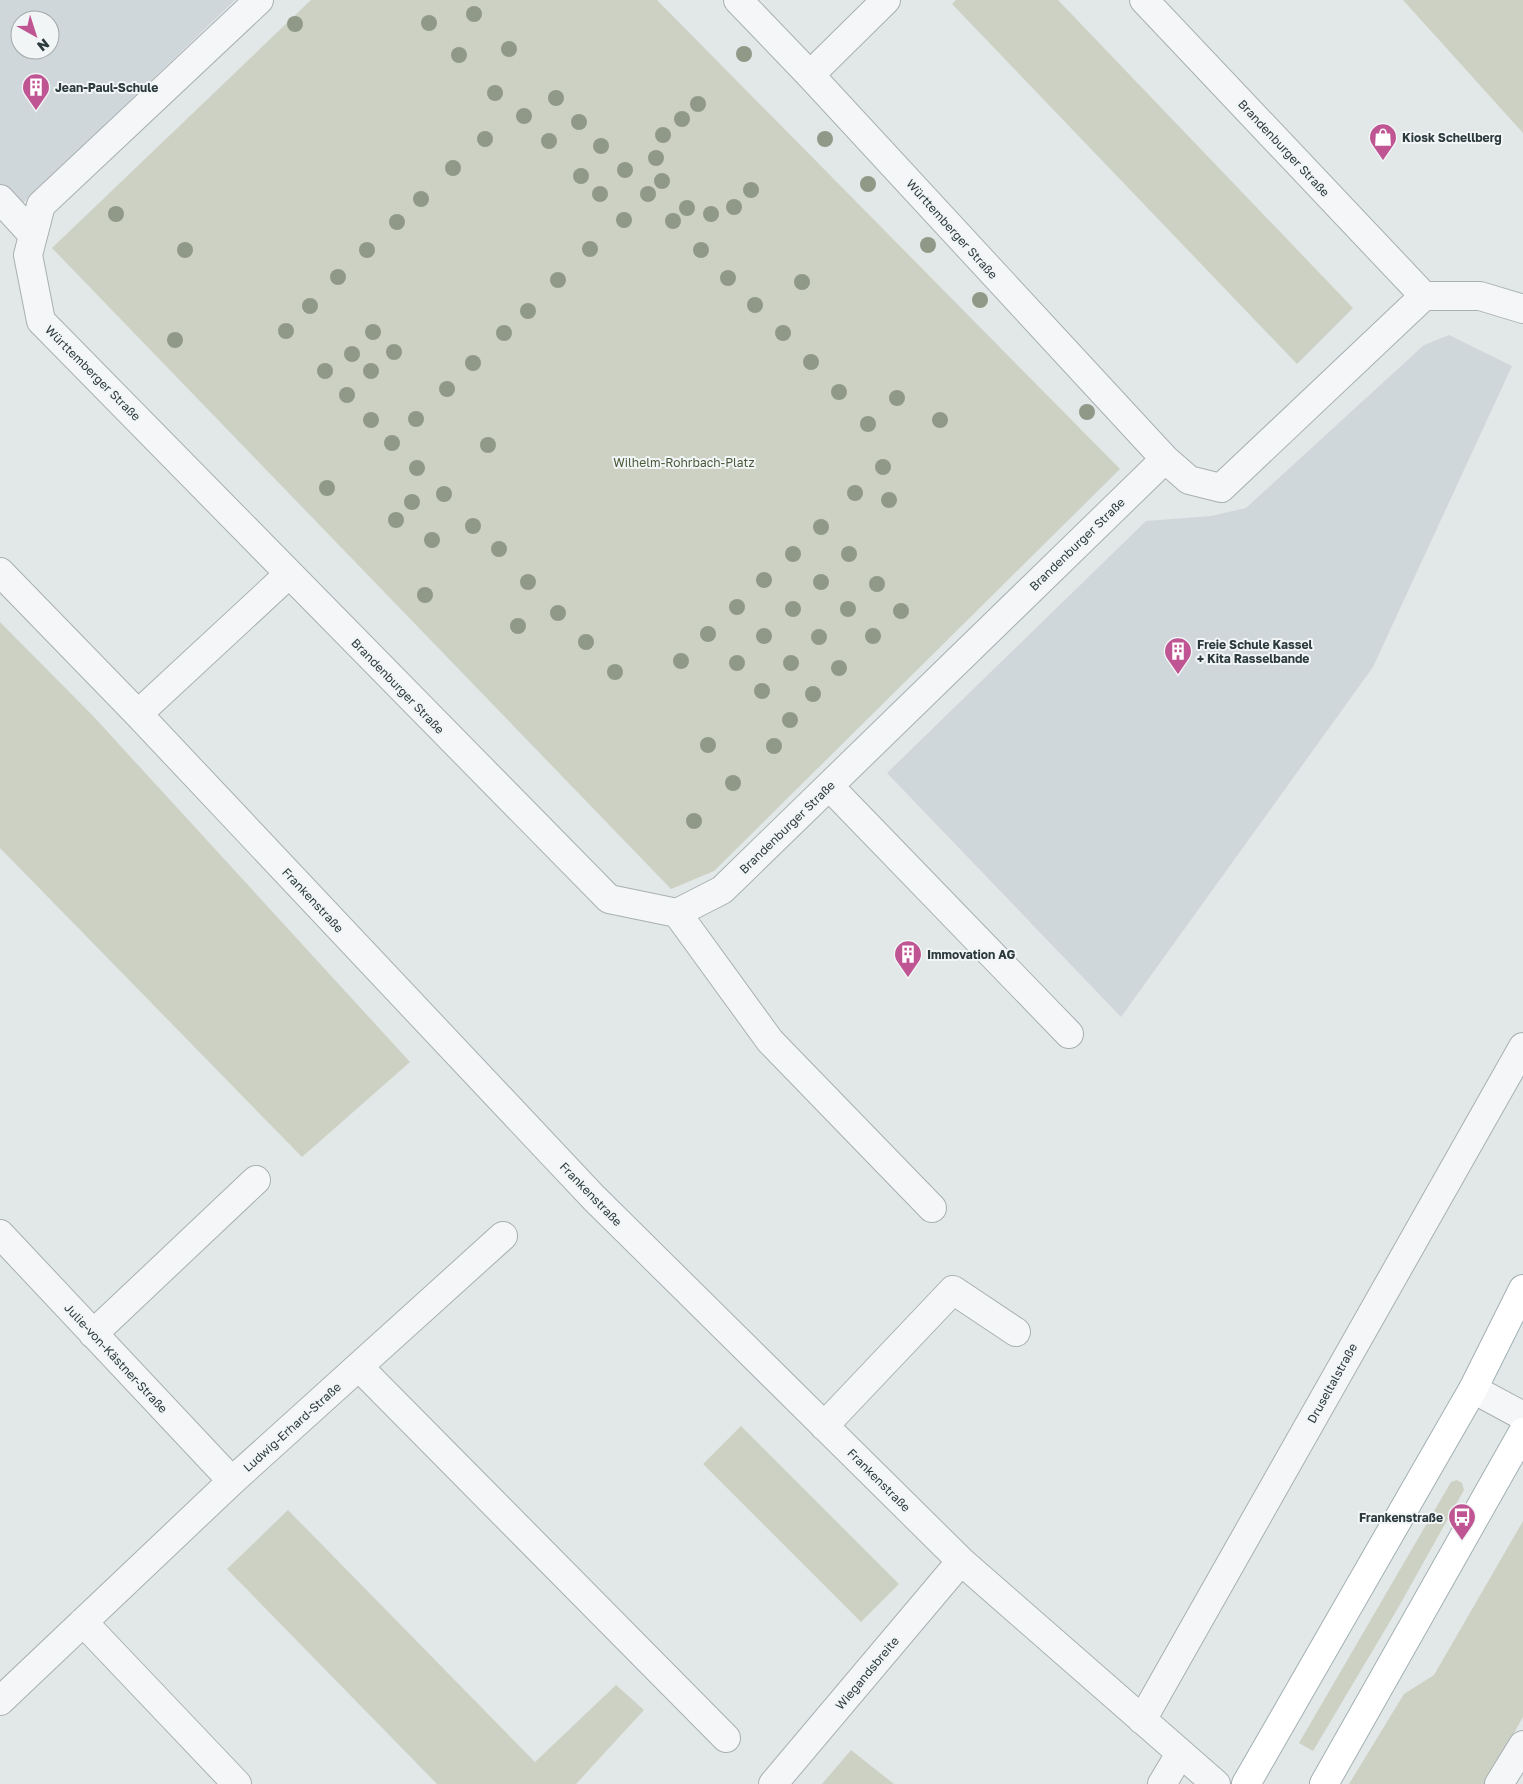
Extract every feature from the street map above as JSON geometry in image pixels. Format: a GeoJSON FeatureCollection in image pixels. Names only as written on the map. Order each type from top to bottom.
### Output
{"type":"FeatureCollection","features":[{"type":"Feature","properties":{"kind":"main road"},"geometry":{"type":"LineString","coordinates":[[1246,1784],[1473,1389],[1523,1289]]}},
{"type":"Feature","properties":{"kind":"main road"},"geometry":{"type":"LineString","coordinates":[[1324,1784],[1523,1432]]}},
{"type":"Feature","properties":{"kind":"street","name":"Württemberger Straße"},"geometry":{"type":"LineString","coordinates":[[259,0],[41,205],[28,255],[41,321],[289,574]]}},
{"type":"Feature","properties":{"kind":"street","name":"Württemberger Straße"},"geometry":{"type":"LineString","coordinates":[[738,0],[810,75],[1164,459]]}},
{"type":"Feature","properties":{"kind":"street"},"geometry":{"type":"LineString","coordinates":[[810,75],[886,0]]}},
{"type":"Feature","properties":{"kind":"street","name":"Brandenburger Straße"},"geometry":{"type":"LineString","coordinates":[[1144,0],[1424,296]]}},
{"type":"Feature","properties":{"kind":"street"},"geometry":{"type":"LineString","coordinates":[[0,199],[33,235]]}},
{"type":"Feature","properties":{"kind":"street"},"geometry":{"type":"LineString","coordinates":[[1164,459],[1189,480],[1221,488],[1424,296],[1480,296],[1523,309]]}},
{"type":"Feature","properties":{"kind":"street","name":"Brandenburger Straße"},"geometry":{"type":"LineString","coordinates":[[289,574],[610,899],[677,913],[722,890],[1164,459]]}},
{"type":"Feature","properties":{"kind":"street","name":"Frankenstraße"},"geometry":{"type":"LineString","coordinates":[[0,572],[138,714],[594,1198],[961,1561],[1216,1784]]}},
{"type":"Feature","properties":{"kind":"street"},"geometry":{"type":"LineString","coordinates":[[138,714],[289,574]]}},
{"type":"Feature","properties":{"kind":"street"},"geometry":{"type":"LineString","coordinates":[[829,786],[1068,1034]]}},
{"type":"Feature","properties":{"kind":"street"},"geometry":{"type":"LineString","coordinates":[[677,913],[770,1041],[932,1208]]}},
{"type":"Feature","properties":{"kind":"street","name":"Druseltalstraße"},"geometry":{"type":"LineString","coordinates":[[1142,1720],[1523,1047]]}},
{"type":"Feature","properties":{"kind":"street"},"geometry":{"type":"LineString","coordinates":[[94,1334],[256,1180]]}},
{"type":"Feature","properties":{"kind":"street","name":"Julie-von-Kästner-Straße"},"geometry":{"type":"LineString","coordinates":[[0,1234],[232,1481]]}},
{"type":"Feature","properties":{"kind":"street","name":"Ludwig-Erhard-Straße"},"geometry":{"type":"LineString","coordinates":[[0,1701],[232,1481],[503,1236]]}},
{"type":"Feature","properties":{"kind":"street"},"geometry":{"type":"LineString","coordinates":[[824,1426],[953,1290],[1016,1332]]}},
{"type":"Feature","properties":{"kind":"street"},"geometry":{"type":"LineString","coordinates":[[359,1366],[726,1738]]}},
{"type":"Feature","properties":{"kind":"street"},"geometry":{"type":"LineString","coordinates":[[1473,1389],[1523,1416]]}},
{"type":"Feature","properties":{"kind":"street","name":"Wiegandsbreite"},"geometry":{"type":"LineString","coordinates":[[773,1784],[961,1561]]}},
{"type":"Feature","properties":{"kind":"street"},"geometry":{"type":"LineString","coordinates":[[83,1622],[237,1784]]}},
{"type":"Feature","properties":{"kind":"street"},"geometry":{"type":"LineString","coordinates":[[1499,1784],[1523,1745]]}},
{"type":"Feature","properties":{"kind":"street"},"geometry":{"type":"LineString","coordinates":[[1162,1784],[1180,1754]]}},
{"type":"Feature","properties":{"kind":"shaded area"},"geometry":{"type":"Polygon","coordinates":[[[0,0],[235,0],[21,205],[0,186],[0,0]]]}},
{"type":"Feature","properties":{"kind":"shaded area"},"geometry":{"type":"Polygon","coordinates":[[[1449,335],[1512,366],[1373,667],[1121,1017],[887,773],[1146,521],[1211,516],[1246,508],[1424,345],[1449,335]]]}},
{"type":"Feature","properties":{"kind":"green space","name":"Wilhelm-Rohrbach-Platz"},"geometry":{"type":"Polygon","coordinates":[[[311,0],[657,0],[1120,469],[714,871],[671,889],[52,248],[311,0]]]}},
{"type":"Feature","properties":{"kind":"green space"},"geometry":{"type":"Polygon","coordinates":[[[956,0],[1058,0],[1353,308],[1297,364],[952,4],[956,0]]]}},
{"type":"Feature","properties":{"kind":"green space"},"geometry":{"type":"Polygon","coordinates":[[[1403,0],[1523,0],[1523,133],[1403,0]]]}},
{"type":"Feature","properties":{"kind":"green space"},"geometry":{"type":"Polygon","coordinates":[[[0,622],[94,717],[410,1062],[302,1157],[0,848],[0,622]]]}},
{"type":"Feature","properties":{"kind":"green space"},"geometry":{"type":"Polygon","coordinates":[[[741,1426],[899,1584],[861,1622],[703,1464],[741,1426]]]}},
{"type":"Feature","properties":{"kind":"green space"},"geometry":{"type":"Polygon","coordinates":[[[1457,1480],[1462,1483],[1464,1490],[1398,1608],[1313,1751],[1299,1743],[1451,1482],[1457,1480]]]}},
{"type":"Feature","properties":{"kind":"green space"},"geometry":{"type":"Polygon","coordinates":[[[288,1510],[535,1762],[616,1685],[644,1710],[576,1784],[437,1784],[227,1569],[288,1510]]]}},
{"type":"Feature","properties":{"kind":"green space"},"geometry":{"type":"Polygon","coordinates":[[[1523,1521],[1523,1717],[1485,1784],[1349,1784],[1404,1694],[1434,1675],[1523,1521]]]}},
{"type":"Feature","properties":{"kind":"green space"},"geometry":{"type":"Polygon","coordinates":[[[851,1750],[894,1784],[822,1784],[851,1750]]]}},
{"type":"Feature","properties":{"kind":"place","name":"Jean-Paul-Schule"},"geometry":{"type":"Point","coordinates":[36,111]}},
{"type":"Feature","properties":{"kind":"place","name":"Kiosk Schellberg"},"geometry":{"type":"Point","coordinates":[1383,161]}},
{"type":"Feature","properties":{"kind":"place","name":"Freie Schule Kassel + Kita Rasselbande"},"geometry":{"type":"Point","coordinates":[1178,675]}},
{"type":"Feature","properties":{"kind":"place","name":"Immovation AG"},"geometry":{"type":"Point","coordinates":[908,978]}},
{"type":"Feature","properties":{"kind":"place","name":"Frankenstraße"},"geometry":{"type":"Point","coordinates":[1462,1541]}}]}
